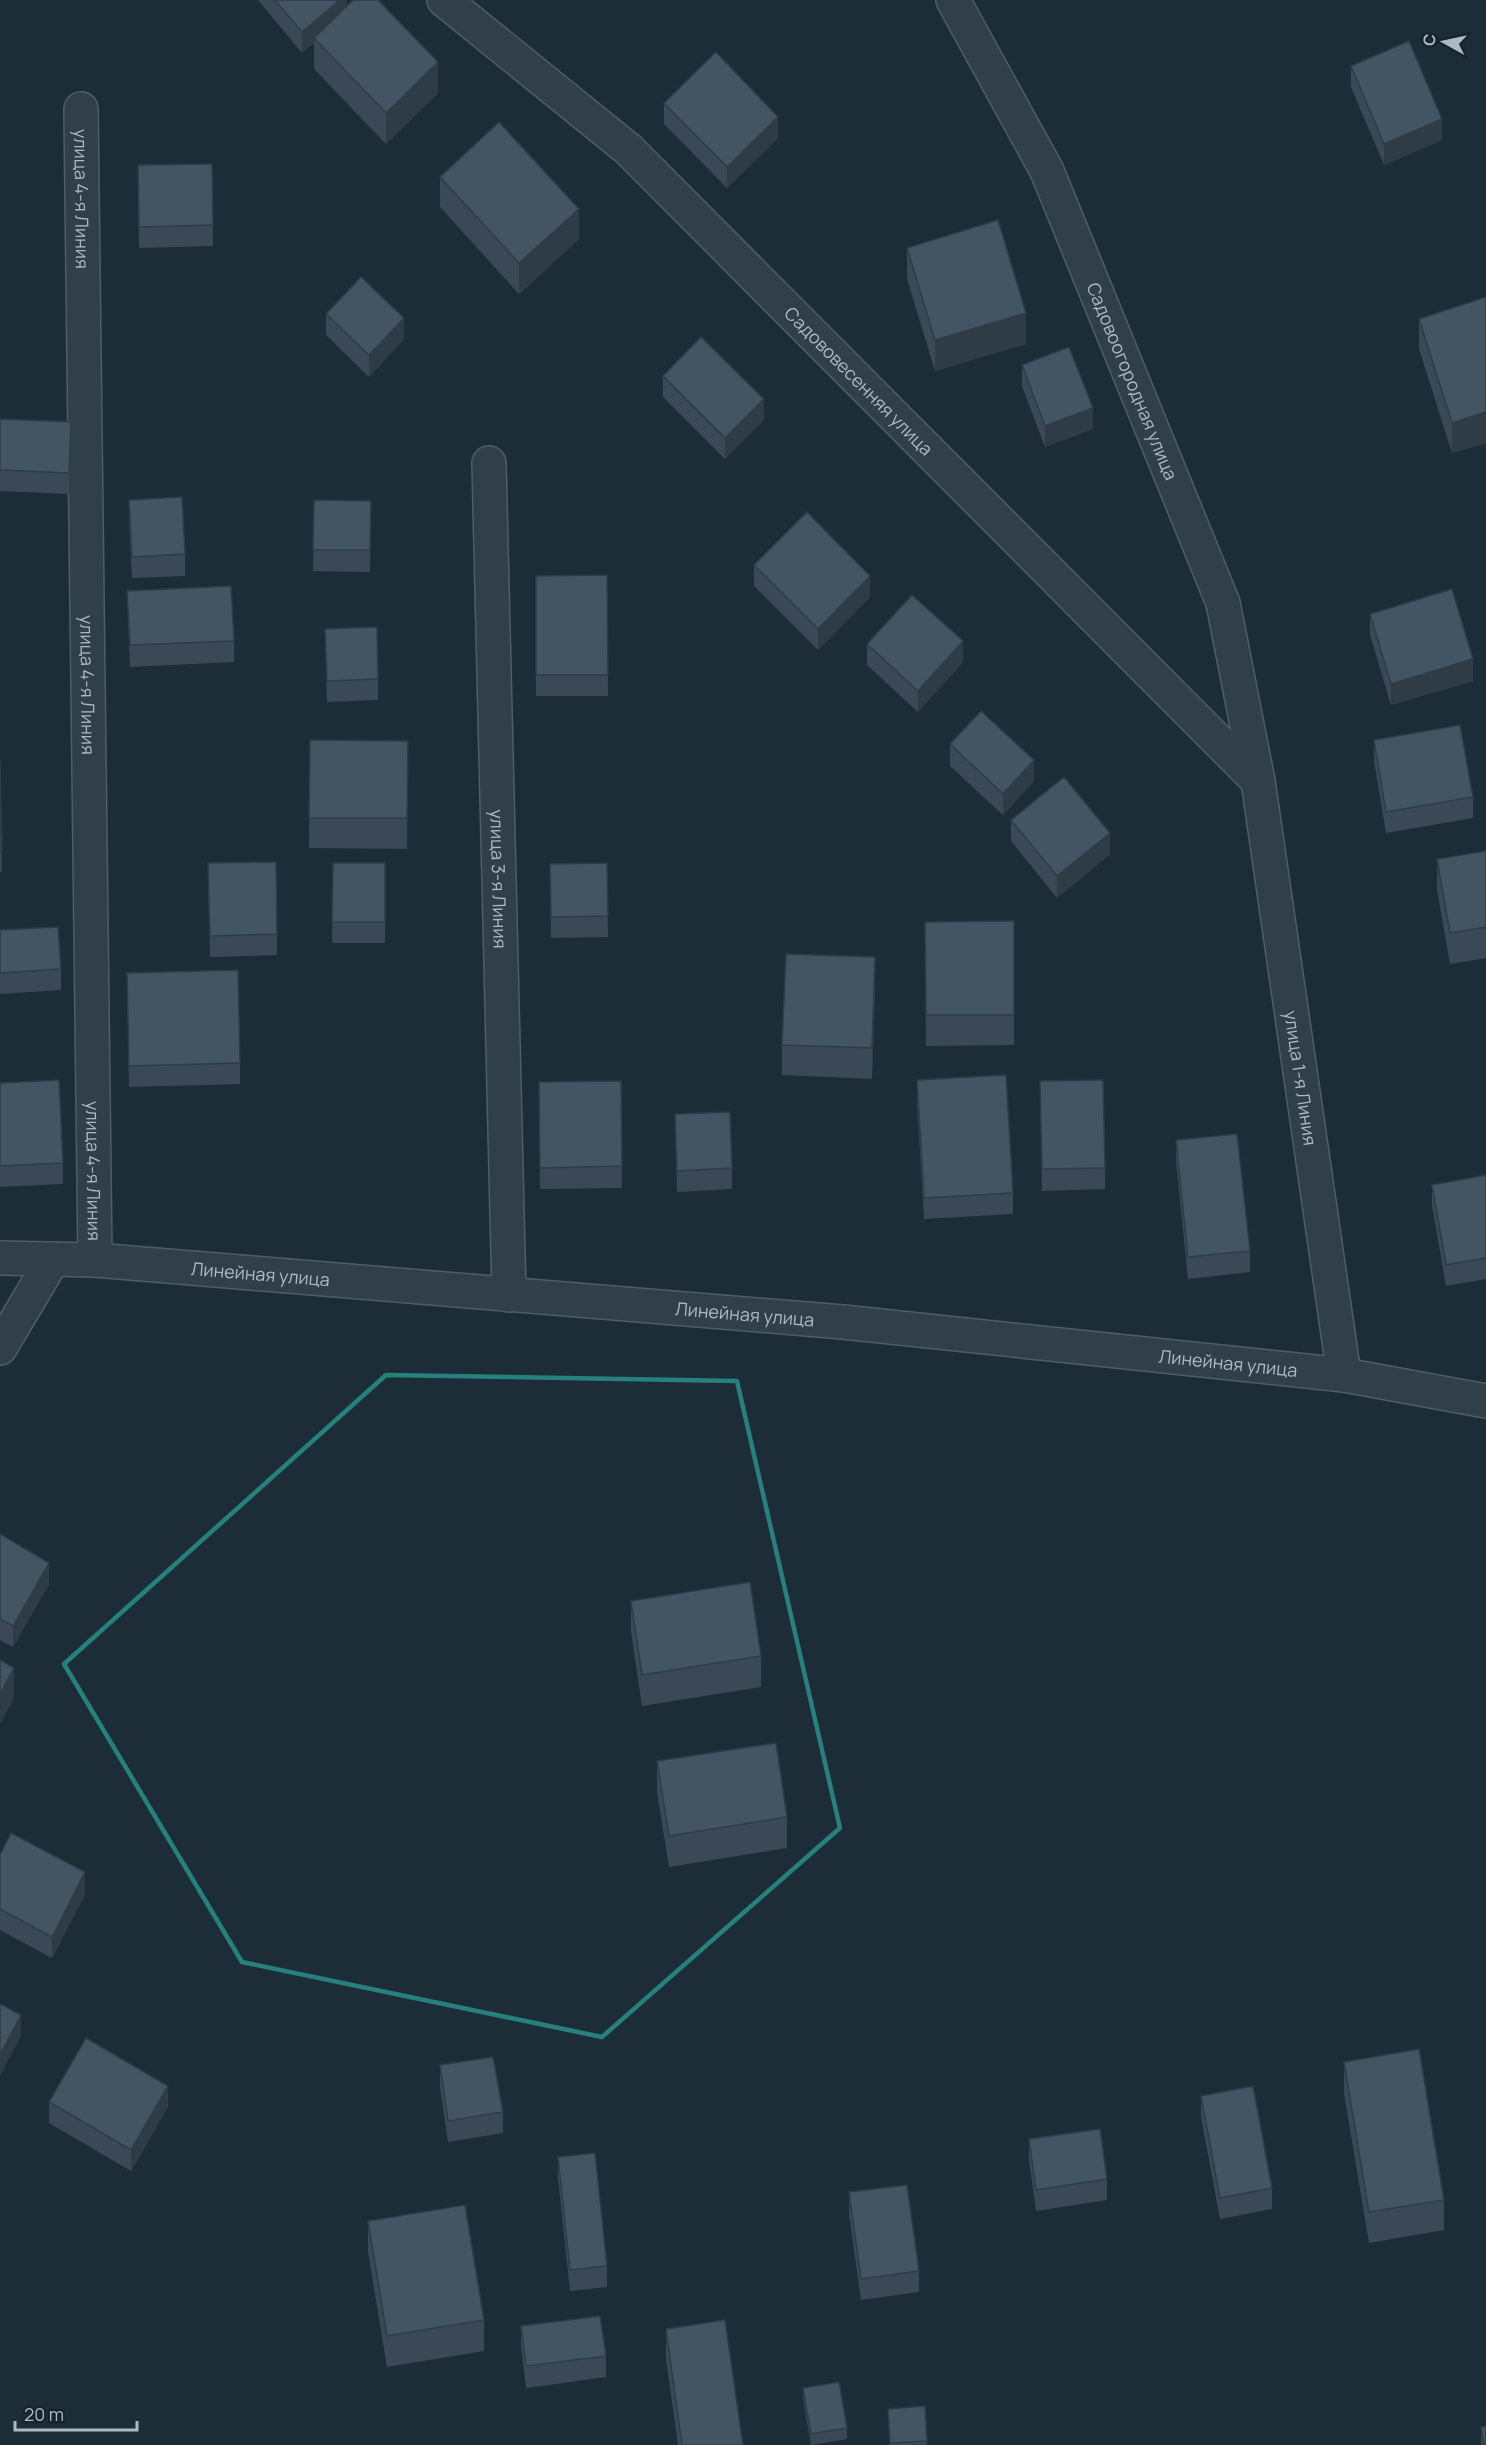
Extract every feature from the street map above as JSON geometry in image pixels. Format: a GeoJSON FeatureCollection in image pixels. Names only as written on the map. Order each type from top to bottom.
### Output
{"type":"FeatureCollection","features":[{"type":"Feature","properties":{"kind":"street","name":"Садововесенняя улица"},"geometry":{"type":"LineString","coordinates":[[444,0],[628,149],[1258,781]]}},
{"type":"Feature","properties":{"kind":"street","name":"Садовоогородная улица"},"geometry":{"type":"LineString","coordinates":[[952,0],[1047,171],[1223,603],[1258,781]]}},
{"type":"Feature","properties":{"kind":"street","name":"улица 4-я Линия"},"geometry":{"type":"LineString","coordinates":[[81,109],[95,1260]]}},
{"type":"Feature","properties":{"kind":"street","name":"улица 3-я Линия"},"geometry":{"type":"LineString","coordinates":[[489,463],[509,1295]]}},
{"type":"Feature","properties":{"kind":"street","name":"улица 1-я Линия"},"geometry":{"type":"LineString","coordinates":[[1258,781],[1344,1375]]}},
{"type":"Feature","properties":{"kind":"street","name":"Линейная улица"},"geometry":{"type":"LineString","coordinates":[[0,1258],[95,1260],[843,1322],[1344,1375],[1486,1401]]}},
{"type":"Feature","properties":{"kind":"street"},"geometry":{"type":"LineString","coordinates":[[0,1348],[53,1259]]}},
{"type":"Feature","properties":{"kind":"highlighted area"},"geometry":{"type":"Polygon","coordinates":[[[386,1375],[737,1381],[840,1828],[602,2037],[242,1962],[64,1664],[386,1375]]]}},
{"type":"Feature","properties":{"kind":"building"},"geometry":{"type":"Polygon","coordinates":[[[275,0],[340,0],[302,32],[275,0]]]}},
{"type":"Feature","properties":{"kind":"building"},"geometry":{"type":"Polygon","coordinates":[[[353,0],[378,0],[438,62],[386,113],[314,38],[353,0]]]}},
{"type":"Feature","properties":{"kind":"building"},"geometry":{"type":"Polygon","coordinates":[[[1409,41],[1442,119],[1384,144],[1351,66],[1409,41]]]}},
{"type":"Feature","properties":{"kind":"building"},"geometry":{"type":"Polygon","coordinates":[[[716,52],[778,117],[727,167],[664,103],[716,52]]]}},
{"type":"Feature","properties":{"kind":"building"},"geometry":{"type":"Polygon","coordinates":[[[499,122],[579,209],[519,263],[440,177],[499,122]]]}},
{"type":"Feature","properties":{"kind":"building"},"geometry":{"type":"Polygon","coordinates":[[[212,164],[213,225],[139,227],[138,165],[212,164]]]}},
{"type":"Feature","properties":{"kind":"building"},"geometry":{"type":"Polygon","coordinates":[[[998,220],[1026,313],[935,340],[907,248],[998,220]]]}},
{"type":"Feature","properties":{"kind":"building"},"geometry":{"type":"Polygon","coordinates":[[[361,277],[404,318],[369,355],[326,314],[361,277]]]}},
{"type":"Feature","properties":{"kind":"building"},"geometry":{"type":"Polygon","coordinates":[[[1486,297],[1486,412],[1452,423],[1419,319],[1486,297]]]}},
{"type":"Feature","properties":{"kind":"building"},"geometry":{"type":"Polygon","coordinates":[[[701,337],[764,399],[725,438],[663,376],[701,337]]]}},
{"type":"Feature","properties":{"kind":"building"},"geometry":{"type":"Polygon","coordinates":[[[1069,347],[1093,408],[1045,426],[1022,365],[1069,347]]]}},
{"type":"Feature","properties":{"kind":"building"},"geometry":{"type":"Polygon","coordinates":[[[0,419],[71,422],[69,473],[0,470],[0,419]]]}},
{"type":"Feature","properties":{"kind":"building"},"geometry":{"type":"Polygon","coordinates":[[[182,497],[185,554],[132,557],[129,500],[182,497]]]}},
{"type":"Feature","properties":{"kind":"building"},"geometry":{"type":"Polygon","coordinates":[[[314,500],[371,501],[370,550],[313,550],[314,500]]]}},
{"type":"Feature","properties":{"kind":"building"},"geometry":{"type":"Polygon","coordinates":[[[807,512],[870,576],[818,629],[754,565],[807,512]]]}},
{"type":"Feature","properties":{"kind":"building"},"geometry":{"type":"Polygon","coordinates":[[[607,575],[608,675],[536,675],[536,576],[607,575]]]}},
{"type":"Feature","properties":{"kind":"building"},"geometry":{"type":"Polygon","coordinates":[[[231,586],[234,641],[130,645],[127,591],[231,586]]]}},
{"type":"Feature","properties":{"kind":"building"},"geometry":{"type":"Polygon","coordinates":[[[1452,589],[1473,659],[1391,684],[1370,614],[1452,589]]]}},
{"type":"Feature","properties":{"kind":"building"},"geometry":{"type":"Polygon","coordinates":[[[912,595],[963,641],[918,691],[867,644],[912,595]]]}},
{"type":"Feature","properties":{"kind":"building"},"geometry":{"type":"Polygon","coordinates":[[[377,627],[378,679],[327,681],[325,629],[377,627]]]}},
{"type":"Feature","properties":{"kind":"building"},"geometry":{"type":"Polygon","coordinates":[[[981,711],[1034,760],[1003,794],[950,744],[981,711]]]}},
{"type":"Feature","properties":{"kind":"building"},"geometry":{"type":"Polygon","coordinates":[[[1460,725],[1473,797],[1386,812],[1374,740],[1460,725]]]}},
{"type":"Feature","properties":{"kind":"building"},"geometry":{"type":"Polygon","coordinates":[[[310,740],[408,741],[407,818],[309,818],[310,740]]]}},
{"type":"Feature","properties":{"kind":"building"},"geometry":{"type":"Polygon","coordinates":[[[0,760],[2,851],[0,851],[0,760]]]}},
{"type":"Feature","properties":{"kind":"building"},"geometry":{"type":"Polygon","coordinates":[[[1064,777],[1110,833],[1057,876],[1011,820],[1064,777]]]}},
{"type":"Feature","properties":{"kind":"building"},"geometry":{"type":"Polygon","coordinates":[[[1486,851],[1486,927],[1450,933],[1437,859],[1486,851]]]}},
{"type":"Feature","properties":{"kind":"building"},"geometry":{"type":"Polygon","coordinates":[[[276,862],[277,934],[210,936],[208,863],[276,862]]]}},
{"type":"Feature","properties":{"kind":"building"},"geometry":{"type":"Polygon","coordinates":[[[333,863],[385,863],[385,922],[332,922],[333,863]]]}},
{"type":"Feature","properties":{"kind":"building"},"geometry":{"type":"Polygon","coordinates":[[[607,863],[608,916],[551,917],[550,864],[607,863]]]}},
{"type":"Feature","properties":{"kind":"building"},"geometry":{"type":"Polygon","coordinates":[[[1014,921],[1014,1015],[926,1015],[925,922],[1014,921]]]}},
{"type":"Feature","properties":{"kind":"building"},"geometry":{"type":"Polygon","coordinates":[[[58,927],[61,969],[0,973],[0,930],[58,927]]]}},
{"type":"Feature","properties":{"kind":"building"},"geometry":{"type":"Polygon","coordinates":[[[786,954],[875,957],[872,1048],[782,1045],[786,954]]]}},
{"type":"Feature","properties":{"kind":"building"},"geometry":{"type":"Polygon","coordinates":[[[238,970],[240,1063],[129,1066],[127,973],[238,970]]]}},
{"type":"Feature","properties":{"kind":"building"},"geometry":{"type":"Polygon","coordinates":[[[1006,1075],[1013,1193],[924,1198],[917,1080],[1006,1075]]]}},
{"type":"Feature","properties":{"kind":"building"},"geometry":{"type":"Polygon","coordinates":[[[59,1080],[63,1163],[0,1166],[0,1083],[59,1080]]]}},
{"type":"Feature","properties":{"kind":"building"},"geometry":{"type":"Polygon","coordinates":[[[1103,1080],[1105,1168],[1042,1169],[1040,1081],[1103,1080]]]}},
{"type":"Feature","properties":{"kind":"building"},"geometry":{"type":"Polygon","coordinates":[[[621,1081],[622,1166],[540,1168],[539,1082],[621,1081]]]}},
{"type":"Feature","properties":{"kind":"building"},"geometry":{"type":"Polygon","coordinates":[[[730,1112],[732,1168],[677,1171],[675,1114],[730,1112]]]}},
{"type":"Feature","properties":{"kind":"building"},"geometry":{"type":"Polygon","coordinates":[[[1237,1134],[1250,1251],[1188,1257],[1176,1140],[1237,1134]]]}},
{"type":"Feature","properties":{"kind":"building"},"geometry":{"type":"Polygon","coordinates":[[[1486,1175],[1486,1258],[1446,1265],[1432,1185],[1486,1175]]]}},
{"type":"Feature","properties":{"kind":"building"},"geometry":{"type":"Polygon","coordinates":[[[0,1534],[49,1563],[13,1626],[0,1619],[0,1534]]]}},
{"type":"Feature","properties":{"kind":"building"},"geometry":{"type":"Polygon","coordinates":[[[750,1582],[761,1656],[642,1675],[631,1601],[750,1582]]]}},
{"type":"Feature","properties":{"kind":"building"},"geometry":{"type":"Polygon","coordinates":[[[0,1660],[14,1668],[0,1694],[0,1660]]]}},
{"type":"Feature","properties":{"kind":"building"},"geometry":{"type":"Polygon","coordinates":[[[776,1743],[787,1817],[669,1836],[657,1761],[776,1743]]]}},
{"type":"Feature","properties":{"kind":"building"},"geometry":{"type":"Polygon","coordinates":[[[11,1833],[85,1872],[52,1937],[0,1909],[0,1855],[11,1833]]]}},
{"type":"Feature","properties":{"kind":"building"},"geometry":{"type":"Polygon","coordinates":[[[0,2004],[21,2015],[0,2055],[0,2004]]]}},
{"type":"Feature","properties":{"kind":"building"},"geometry":{"type":"Polygon","coordinates":[[[86,2038],[168,2086],[131,2150],[49,2102],[86,2038]]]}},
{"type":"Feature","properties":{"kind":"building"},"geometry":{"type":"Polygon","coordinates":[[[1419,2049],[1444,2200],[1369,2212],[1344,2062],[1419,2049]]]}},
{"type":"Feature","properties":{"kind":"building"},"geometry":{"type":"Polygon","coordinates":[[[493,2057],[503,2112],[448,2121],[440,2065],[493,2057]]]}},
{"type":"Feature","properties":{"kind":"building"},"geometry":{"type":"Polygon","coordinates":[[[1253,2086],[1272,2188],[1220,2198],[1201,2096],[1253,2086]]]}},
{"type":"Feature","properties":{"kind":"building"},"geometry":{"type":"Polygon","coordinates":[[[1100,2129],[1107,2179],[1036,2190],[1029,2139],[1100,2129]]]}},
{"type":"Feature","properties":{"kind":"building"},"geometry":{"type":"Polygon","coordinates":[[[595,2153],[607,2266],[570,2270],[558,2157],[595,2153]]]}},
{"type":"Feature","properties":{"kind":"building"},"geometry":{"type":"Polygon","coordinates":[[[907,2185],[919,2271],[861,2279],[849,2192],[907,2185]]]}},
{"type":"Feature","properties":{"kind":"building"},"geometry":{"type":"Polygon","coordinates":[[[465,2205],[484,2320],[387,2336],[368,2221],[465,2205]]]}},
{"type":"Feature","properties":{"kind":"building"},"geometry":{"type":"Polygon","coordinates":[[[600,2316],[606,2356],[526,2366],[521,2326],[600,2316]]]}},
{"type":"Feature","properties":{"kind":"building"},"geometry":{"type":"Polygon","coordinates":[[[725,2320],[743,2445],[682,2445],[666,2329],[725,2320]]]}},
{"type":"Feature","properties":{"kind":"building"},"geometry":{"type":"Polygon","coordinates":[[[839,2382],[847,2428],[811,2434],[803,2388],[839,2382]]]}},
{"type":"Feature","properties":{"kind":"building"},"geometry":{"type":"Polygon","coordinates":[[[925,2406],[927,2441],[890,2443],[888,2409],[925,2406]]]}},
{"type":"Feature","properties":{"kind":"building"},"geometry":{"type":"Polygon","coordinates":[[[1486,2426],[1486,2445],[1484,2445],[1481,2427],[1486,2426]]]}}]}
